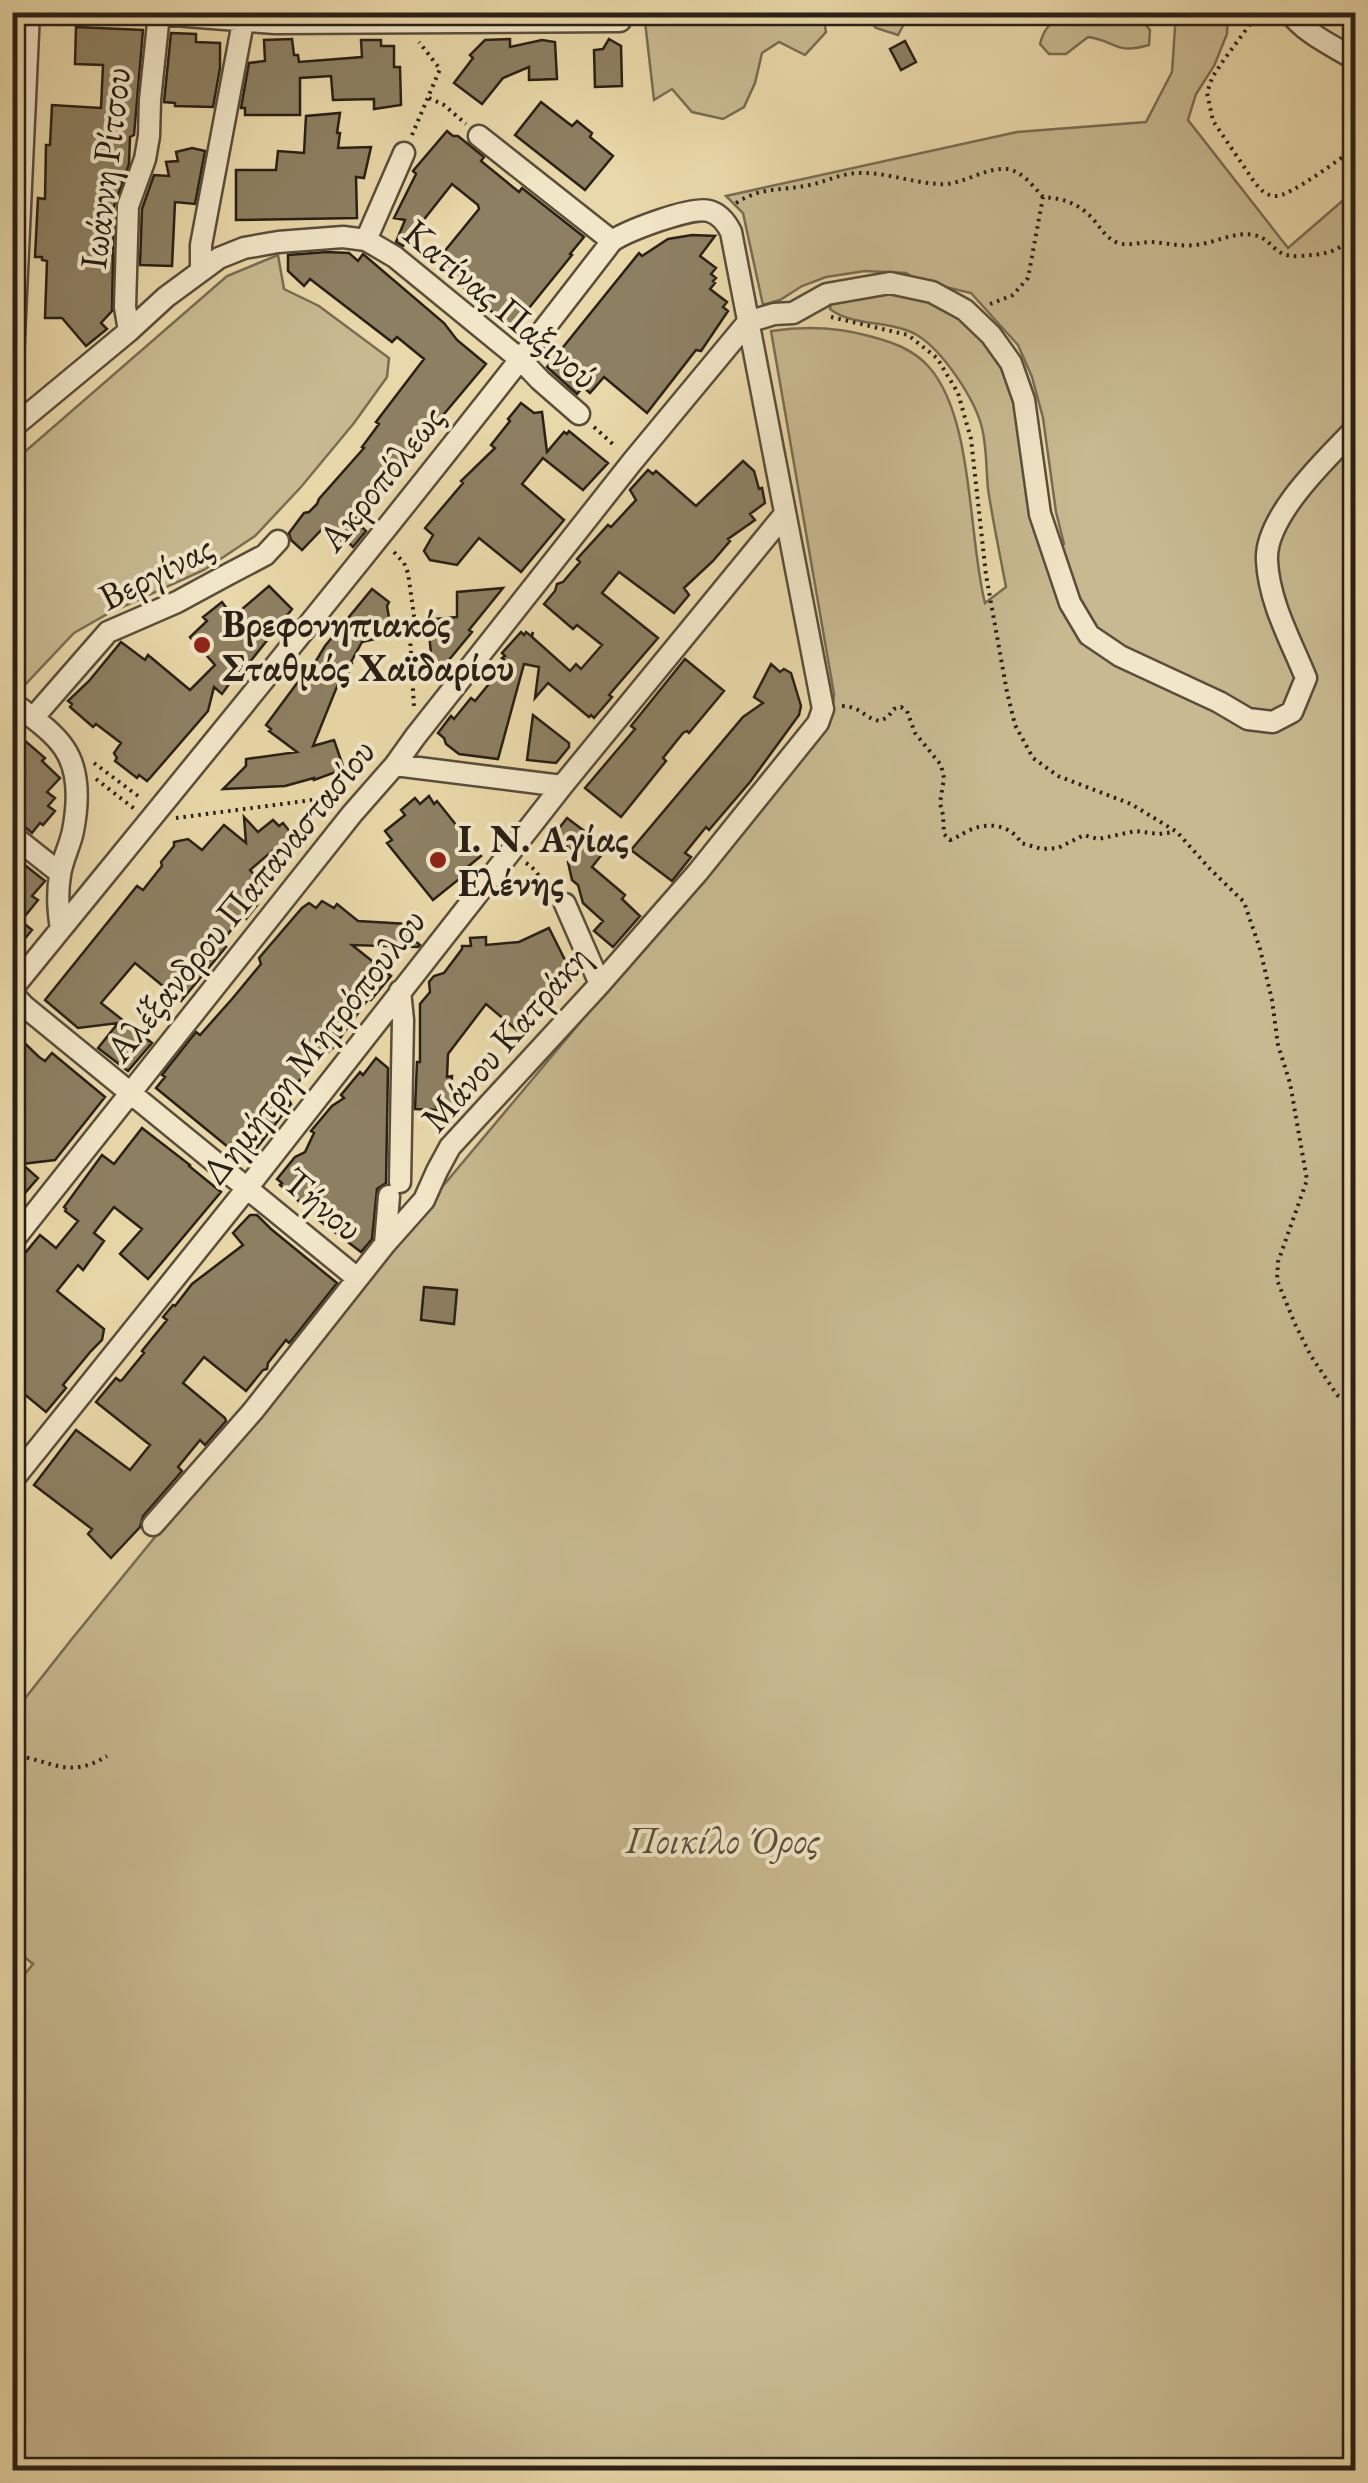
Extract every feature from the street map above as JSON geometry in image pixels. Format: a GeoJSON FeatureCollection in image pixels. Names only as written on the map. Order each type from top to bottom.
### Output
{"type":"FeatureCollection","features":[{"type":"Feature","properties":{"kind":"street"},"geometry":{"type":"LineString","coordinates":[[12,380],[18,123],[28,12]]}},
{"type":"Feature","properties":{"kind":"street"},"geometry":{"type":"LineString","coordinates":[[1289,12],[1314,36],[1356,60]]}},
{"type":"Feature","properties":{"kind":"street"},"geometry":{"type":"LineString","coordinates":[[150,13],[243,22],[275,18],[620,21]]}},
{"type":"Feature","properties":{"kind":"street","name":"Ιωάννη Ρίτσου"},"geometry":{"type":"LineString","coordinates":[[130,331],[125,307],[128,206],[149,136],[150,13]]}},
{"type":"Feature","properties":{"kind":"street"},"geometry":{"type":"LineString","coordinates":[[201,270],[201,245],[243,22]]}},
{"type":"Feature","properties":{"kind":"street"},"geometry":{"type":"LineString","coordinates":[[480,136],[612,241],[692,210],[706,210],[720,217],[731,232],[823,709]]}},
{"type":"Feature","properties":{"kind":"street"},"geometry":{"type":"LineString","coordinates":[[366,240],[404,153]]}},
{"type":"Feature","properties":{"kind":"street","name":"Κατίνας Παξινού"},"geometry":{"type":"LineString","coordinates":[[12,428],[166,297],[220,258],[244,248],[343,237],[366,240],[395,257],[521,360],[579,414]]}},
{"type":"Feature","properties":{"kind":"street","name":"Ακροπόλεως"},"geometry":{"type":"LineString","coordinates":[[12,991],[521,360],[612,241]]}},
{"type":"Feature","properties":{"kind":"street"},"geometry":{"type":"LineString","coordinates":[[748,322],[793,312],[827,294],[890,282],[932,292],[965,310],[1012,364],[1024,400],[1040,514],[1070,603],[1089,635],[1120,656],[1248,719],[1273,722],[1292,712],[1306,678],[1279,615],[1266,558],[1269,544],[1287,506],[1356,428]]}},
{"type":"Feature","properties":{"kind":"street","name":"Αλέξανδρου Παπαναστασίου"},"geometry":{"type":"LineString","coordinates":[[12,1242],[395,765],[632,462],[748,322]]}},
{"type":"Feature","properties":{"kind":"street","name":"Δημήτρη Μητρόπουλου"},"geometry":{"type":"LineString","coordinates":[[12,1481],[562,786],[784,515]]}},
{"type":"Feature","properties":{"kind":"street","name":"Βεργίνας"},"geometry":{"type":"LineString","coordinates":[[33,718],[108,632],[177,602],[265,555],[278,542]]}},
{"type":"Feature","properties":{"kind":"street"},"geometry":{"type":"LineString","coordinates":[[12,702],[62,744],[75,776],[78,800],[60,873],[61,929]]}},
{"type":"Feature","properties":{"kind":"street","name":"Μάνου Κατράκη"},"geometry":{"type":"LineString","coordinates":[[153,1525],[253,1411],[424,1200],[450,1148],[698,872],[818,723],[823,709]]}},
{"type":"Feature","properties":{"kind":"street"},"geometry":{"type":"LineString","coordinates":[[395,765],[562,786]]}},
{"type":"Feature","properties":{"kind":"street"},"geometry":{"type":"LineString","coordinates":[[12,835],[60,873]]}},
{"type":"Feature","properties":{"kind":"street"},"geometry":{"type":"LineString","coordinates":[[566,904],[600,984]]}},
{"type":"Feature","properties":{"kind":"street","name":"Τήνου"},"geometry":{"type":"LineString","coordinates":[[12,991],[24,1006],[358,1278]]}},
{"type":"Feature","properties":{"kind":"street"},"geometry":{"type":"LineString","coordinates":[[385,1244],[394,1189],[403,1020],[400,991]]}},
{"type":"Feature","properties":{"kind":"path"},"geometry":{"type":"LineString","coordinates":[[1259,12],[1212,78],[1207,93],[1213,121],[1255,183],[1263,193],[1275,196],[1288,192],[1356,148]]}},
{"type":"Feature","properties":{"kind":"path"},"geometry":{"type":"LineString","coordinates":[[404,153],[440,70],[415,36]]}},
{"type":"Feature","properties":{"kind":"path"},"geometry":{"type":"LineString","coordinates":[[429,98],[480,136]]}},
{"type":"Feature","properties":{"kind":"path"},"geometry":{"type":"LineString","coordinates":[[720,217],[744,198],[775,187],[809,185],[865,172],[940,184],[1002,168],[1023,176],[1042,197],[1075,204],[1105,235],[1128,245],[1164,242],[1197,246],[1254,234],[1276,252],[1294,257],[1338,250],[1356,235]]}},
{"type":"Feature","properties":{"kind":"path"},"geometry":{"type":"LineString","coordinates":[[965,310],[1013,296],[1028,278],[1042,197]]}},
{"type":"Feature","properties":{"kind":"path"},"geometry":{"type":"LineString","coordinates":[[793,312],[800,318],[824,315],[908,335],[937,358],[958,393],[971,440],[986,575],[1007,692],[1015,725],[1033,758],[1058,776],[1131,804],[1177,832],[1244,902],[1272,1000],[1307,1180],[1278,1262],[1277,1280],[1322,1373],[1337,1395],[1356,1408]]}},
{"type":"Feature","properties":{"kind":"path","name":"Κατίνας Παξινού"},"geometry":{"type":"LineString","coordinates":[[579,414],[632,462]]}},
{"type":"Feature","properties":{"kind":"path"},"geometry":{"type":"LineString","coordinates":[[404,562],[415,623],[410,638],[415,737]]}},
{"type":"Feature","properties":{"kind":"path"},"geometry":{"type":"LineString","coordinates":[[823,709],[854,707],[871,720],[880,721],[894,709],[901,707],[907,712],[915,732],[941,765],[944,778],[940,803],[944,834],[950,840],[966,831],[995,825],[1016,834],[1021,843],[1042,849],[1058,848],[1084,836],[1098,839],[1136,831],[1177,832]]}},
{"type":"Feature","properties":{"kind":"path"},"geometry":{"type":"LineString","coordinates":[[98,764],[154,816]]}},
{"type":"Feature","properties":{"kind":"path"},"geometry":{"type":"LineString","coordinates":[[91,776],[154,816]]}},
{"type":"Feature","properties":{"kind":"path"},"geometry":{"type":"LineString","coordinates":[[199,816],[320,800],[352,814]]}},
{"type":"Feature","properties":{"kind":"path"},"geometry":{"type":"LineString","coordinates":[[12,1755],[78,1769],[107,1756]]}},
{"type":"Feature","properties":{"kind":"green space"},"geometry":{"type":"Polygon","coordinates":[[[644,13],[823,13],[826,32],[805,55],[779,42],[762,53],[744,107],[723,119],[692,112],[672,89],[654,100],[644,13]]]}},
{"type":"Feature","properties":{"kind":"green space"},"geometry":{"type":"Polygon","coordinates":[[[861,13],[910,13],[898,35],[876,28],[861,13]]]}},
{"type":"Feature","properties":{"kind":"green space"},"geometry":{"type":"Polygon","coordinates":[[[1076,13],[1137,14],[1150,30],[1149,45],[1122,48],[1088,37],[1066,54],[1049,54],[1040,44],[1045,31],[1058,19],[1076,13]]]}},
{"type":"Feature","properties":{"kind":"green space","name":"Ποικίλο Όρος"},"geometry":{"type":"Polygon","coordinates":[[[1176,13],[1228,13],[1227,34],[1214,66],[1196,94],[1188,120],[1288,248],[1355,190],[1355,2470],[13,2470],[12,1990],[33,1964],[13,1948],[12,1715],[390,1249],[828,727],[834,694],[771,331],[820,328],[857,333],[902,347],[929,367],[944,389],[962,447],[985,603],[1006,587],[988,489],[984,436],[973,403],[947,364],[917,335],[850,319],[830,309],[831,303],[892,289],[931,296],[963,315],[1008,368],[1049,556],[1064,544],[1043,418],[1032,377],[1018,345],[971,293],[917,280],[906,273],[865,271],[826,277],[763,305],[743,213],[726,196],[1017,132],[1146,122],[1172,72],[1176,13]]]}},
{"type":"Feature","properties":{"kind":"green space"},"geometry":{"type":"Polygon","coordinates":[[[278,255],[284,289],[319,306],[389,358],[387,377],[301,487],[255,536],[204,570],[74,633],[19,691],[12,686],[13,462],[227,276],[278,255]]]}},
{"type":"Feature","properties":{"kind":"building"},"geometry":{"type":"Polygon","coordinates":[[[76,27],[143,30],[134,135],[130,137],[129,164],[114,206],[112,311],[101,323],[107,329],[86,346],[62,318],[45,318],[47,261],[35,257],[38,198],[45,199],[46,145],[50,145],[52,105],[101,108],[103,65],[75,64],[76,27]]]}},
{"type":"Feature","properties":{"kind":"building"},"geometry":{"type":"Polygon","coordinates":[[[171,33],[196,34],[196,42],[220,43],[213,107],[164,102],[171,33]]]}},
{"type":"Feature","properties":{"kind":"building"},"geometry":{"type":"Polygon","coordinates":[[[292,39],[299,62],[362,57],[361,40],[381,40],[381,46],[394,46],[394,67],[400,67],[401,105],[374,109],[374,99],[333,100],[331,76],[300,78],[300,115],[245,115],[245,108],[241,108],[249,63],[265,61],[264,40],[292,39]]]}},
{"type":"Feature","properties":{"kind":"building"},"geometry":{"type":"Polygon","coordinates":[[[510,39],[510,47],[542,40],[555,42],[557,79],[529,80],[529,67],[503,78],[482,104],[454,83],[473,58],[470,55],[485,40],[510,39]]]}},
{"type":"Feature","properties":{"kind":"building"},"geometry":{"type":"Polygon","coordinates":[[[609,39],[621,46],[622,86],[595,87],[594,50],[603,49],[609,39]]]}},
{"type":"Feature","properties":{"kind":"building"},"geometry":{"type":"Polygon","coordinates":[[[905,41],[916,62],[901,70],[890,49],[905,41]]]}},
{"type":"Feature","properties":{"kind":"building"},"geometry":{"type":"Polygon","coordinates":[[[541,102],[572,126],[577,121],[613,156],[585,190],[515,135],[541,102]]]}},
{"type":"Feature","properties":{"kind":"building"},"geometry":{"type":"Polygon","coordinates":[[[340,113],[338,148],[371,147],[364,178],[356,177],[357,218],[236,220],[236,170],[276,170],[278,151],[304,153],[306,116],[340,113]]]}},
{"type":"Feature","properties":{"kind":"building"},"geometry":{"type":"Polygon","coordinates":[[[447,131],[484,157],[481,161],[519,192],[522,188],[584,237],[512,329],[435,263],[479,209],[452,184],[403,246],[396,242],[405,220],[394,218],[416,174],[413,171],[447,131]]]}},
{"type":"Feature","properties":{"kind":"building"},"geometry":{"type":"Polygon","coordinates":[[[192,148],[205,151],[195,204],[175,202],[172,266],[140,265],[142,209],[154,175],[169,176],[166,162],[178,161],[176,152],[192,148]]]}},
{"type":"Feature","properties":{"kind":"building"},"geometry":{"type":"Polygon","coordinates":[[[715,236],[700,256],[716,268],[711,274],[715,283],[710,289],[727,302],[723,307],[728,311],[701,351],[696,350],[647,413],[604,377],[590,393],[583,387],[577,394],[547,367],[639,253],[642,256],[668,239],[715,236]]]}},
{"type":"Feature","properties":{"kind":"building"},"geometry":{"type":"Polygon","coordinates":[[[349,253],[358,261],[363,254],[486,364],[355,520],[366,531],[353,547],[347,541],[344,544],[327,524],[302,550],[289,533],[364,448],[379,424],[376,422],[424,359],[397,337],[392,342],[310,279],[304,286],[288,271],[288,255],[349,253]]]}},
{"type":"Feature","properties":{"kind":"building"},"geometry":{"type":"Polygon","coordinates":[[[521,403],[534,413],[542,412],[547,452],[569,431],[608,463],[583,490],[543,458],[522,484],[564,520],[521,572],[479,538],[457,565],[430,560],[424,551],[433,535],[425,528],[461,481],[495,448],[491,445],[521,403]]]}},
{"type":"Feature","properties":{"kind":"building"},"geometry":{"type":"Polygon","coordinates":[[[743,461],[754,471],[765,503],[750,514],[755,520],[728,539],[713,561],[684,588],[689,595],[674,613],[619,572],[602,593],[658,638],[594,718],[548,683],[535,698],[539,667],[524,664],[498,759],[459,754],[446,744],[438,733],[471,698],[475,701],[507,662],[502,653],[521,632],[531,636],[533,632],[532,637],[570,671],[576,664],[581,669],[602,645],[577,625],[573,629],[544,604],[557,584],[580,562],[577,559],[636,500],[630,490],[648,470],[653,474],[656,471],[696,506],[743,461]]]}},
{"type":"Feature","properties":{"kind":"building"},"geometry":{"type":"Polygon","coordinates":[[[269,586],[292,609],[222,694],[214,687],[208,711],[150,778],[137,778],[115,761],[114,753],[121,743],[96,724],[93,727],[68,701],[121,642],[145,660],[148,655],[190,690],[215,665],[190,637],[207,621],[203,617],[222,602],[233,617],[269,586]]]}},
{"type":"Feature","properties":{"kind":"building"},"geometry":{"type":"Polygon","coordinates":[[[503,588],[444,666],[432,664],[428,623],[457,617],[457,592],[503,588]]]}},
{"type":"Feature","properties":{"kind":"building"},"geometry":{"type":"Polygon","coordinates":[[[372,589],[389,602],[392,635],[362,642],[343,687],[338,684],[313,746],[334,740],[344,769],[285,786],[223,789],[246,766],[246,759],[297,752],[266,725],[372,589]]]}},
{"type":"Feature","properties":{"kind":"building"},"geometry":{"type":"Polygon","coordinates":[[[685,659],[724,691],[689,733],[683,733],[621,817],[585,788],[635,729],[631,726],[685,659]]]}},
{"type":"Feature","properties":{"kind":"building"},"geometry":{"type":"Polygon","coordinates":[[[771,664],[780,672],[784,669],[791,673],[801,706],[799,715],[750,782],[685,853],[691,857],[672,881],[631,850],[743,717],[763,703],[754,697],[771,664]]]}},
{"type":"Feature","properties":{"kind":"building"},"geometry":{"type":"Polygon","coordinates":[[[533,715],[569,743],[556,763],[527,760],[533,715]]]}},
{"type":"Feature","properties":{"kind":"building"},"geometry":{"type":"Polygon","coordinates":[[[12,733],[45,758],[42,761],[60,778],[47,792],[55,798],[48,806],[55,811],[32,833],[12,816],[12,733]]]}},
{"type":"Feature","properties":{"kind":"building","name":"Ι. Ν. Αγίας Ελένης"},"geometry":{"type":"Polygon","coordinates":[[[429,796],[481,856],[433,900],[387,843],[392,840],[385,831],[405,815],[401,810],[415,798],[420,804],[429,796]]]}},
{"type":"Feature","properties":{"kind":"building"},"geometry":{"type":"Polygon","coordinates":[[[244,817],[258,832],[273,820],[279,826],[283,823],[294,837],[250,870],[263,884],[249,896],[258,904],[246,919],[242,916],[221,943],[226,947],[181,1001],[135,963],[101,1003],[152,1043],[128,1071],[98,1048],[118,1023],[78,1028],[45,1000],[137,886],[143,890],[174,842],[188,839],[202,850],[224,825],[246,843],[244,817]]]}},
{"type":"Feature","properties":{"kind":"building"},"geometry":{"type":"Polygon","coordinates":[[[567,818],[607,848],[592,867],[625,895],[622,899],[640,916],[613,947],[594,931],[603,921],[583,903],[578,885],[572,880],[568,862],[575,853],[553,836],[567,818]]]}},
{"type":"Feature","properties":{"kind":"building"},"geometry":{"type":"Polygon","coordinates":[[[12,860],[45,881],[32,896],[38,900],[21,921],[32,930],[12,954],[12,860]]]}},
{"type":"Feature","properties":{"kind":"building"},"geometry":{"type":"Polygon","coordinates":[[[322,901],[334,908],[337,904],[358,921],[408,924],[408,935],[420,945],[352,945],[391,976],[369,998],[333,1048],[321,1058],[318,1056],[287,1097],[291,1104],[252,1154],[249,1151],[239,1156],[156,1088],[196,1032],[200,1035],[232,999],[261,964],[259,958],[302,908],[309,903],[316,908],[322,901]]]}},
{"type":"Feature","properties":{"kind":"building"},"geometry":{"type":"Polygon","coordinates":[[[549,928],[575,980],[532,1025],[519,1032],[486,1004],[448,1054],[451,1104],[437,1107],[440,1110],[415,1109],[420,1004],[430,992],[429,982],[444,973],[462,946],[471,946],[470,938],[486,937],[486,945],[519,942],[549,928]]]}},
{"type":"Feature","properties":{"kind":"building"},"geometry":{"type":"Polygon","coordinates":[[[12,1031],[39,1057],[45,1061],[52,1053],[105,1097],[55,1160],[22,1164],[38,1178],[12,1208],[12,1031]]]}},
{"type":"Feature","properties":{"kind":"building"},"geometry":{"type":"Polygon","coordinates":[[[376,1058],[388,1068],[386,1183],[377,1189],[372,1239],[361,1252],[315,1217],[277,1179],[295,1157],[305,1152],[314,1133],[311,1131],[376,1058]]]}},
{"type":"Feature","properties":{"kind":"building"},"geometry":{"type":"Polygon","coordinates":[[[142,1128],[221,1192],[148,1279],[120,1254],[142,1229],[114,1207],[94,1233],[104,1241],[83,1270],[78,1265],[57,1291],[104,1329],[102,1340],[63,1385],[66,1388],[46,1412],[12,1384],[12,1269],[40,1235],[56,1248],[78,1221],[64,1207],[102,1155],[114,1164],[142,1128]]]}},
{"type":"Feature","properties":{"kind":"building"},"geometry":{"type":"Polygon","coordinates":[[[250,1215],[257,1215],[337,1283],[246,1391],[204,1357],[183,1383],[226,1421],[205,1445],[200,1440],[178,1467],[182,1471],[143,1516],[140,1527],[111,1558],[88,1534],[92,1529],[34,1485],[76,1430],[130,1470],[150,1445],[96,1402],[116,1378],[122,1380],[144,1353],[167,1320],[163,1317],[192,1284],[243,1245],[233,1233],[250,1215]]]}},
{"type":"Feature","properties":{"kind":"building"},"geometry":{"type":"Polygon","coordinates":[[[424,1287],[457,1290],[454,1324],[421,1320],[424,1287]]]}},
{"type":"Feature","properties":{"kind":"place","name":"Βρεφονηπιακός Σταθμός Χαϊδαρίου"},"geometry":{"type":"Point","coordinates":[202,645]}},
{"type":"Feature","properties":{"kind":"place","name":"Ι. Ν. Αγίας Ελένης"},"geometry":{"type":"Point","coordinates":[438,860]}}]}
